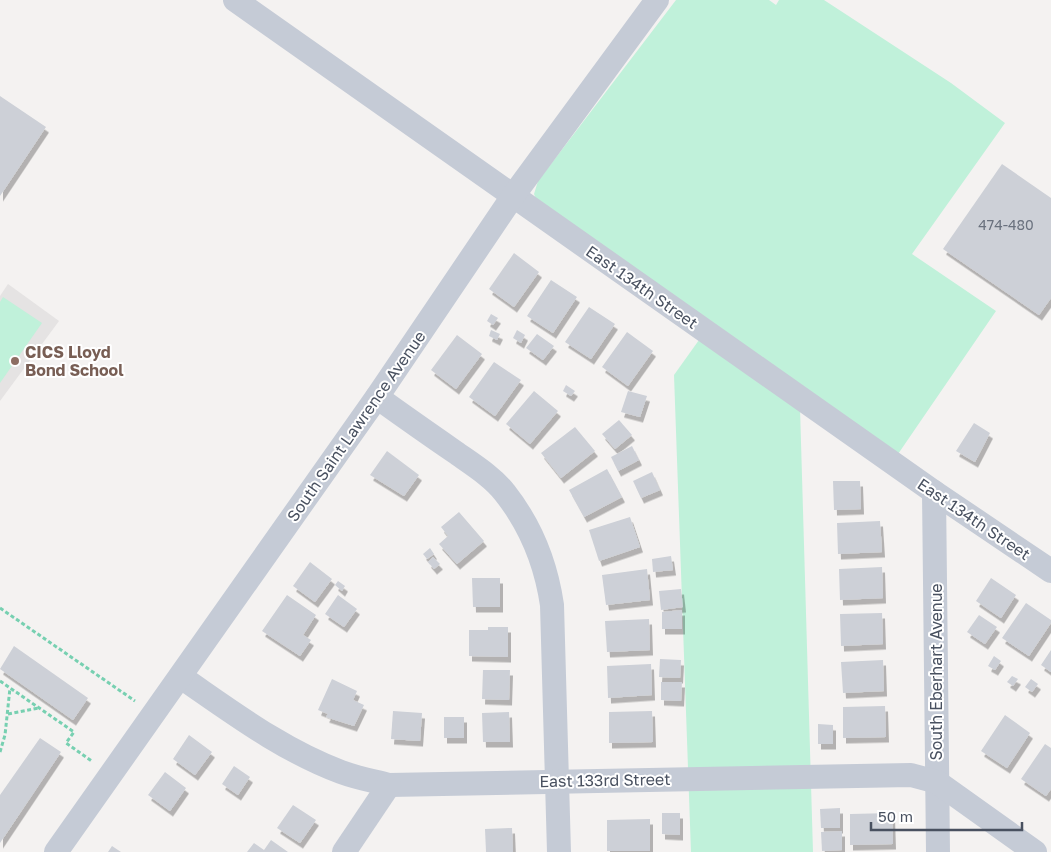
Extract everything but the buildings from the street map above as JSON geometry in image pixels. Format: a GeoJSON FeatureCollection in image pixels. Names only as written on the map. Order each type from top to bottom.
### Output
{"type":"FeatureCollection","features":[{"type":"Feature","properties":{"kind":"street","name":"East 134th Street"},"geometry":{"type":"LineString","coordinates":[[235,0],[934,492],[1051,571]]}},
{"type":"Feature","properties":{"kind":"street","name":"South Saint Lawrence Avenue"},"geometry":{"type":"LineString","coordinates":[[56,852],[377,398],[513,196],[657,0]]}},
{"type":"Feature","properties":{"kind":"street"},"geometry":{"type":"LineString","coordinates":[[377,398],[476,467],[504,492],[525,523],[538,549],[548,579],[552,605],[559,852]]}},
{"type":"Feature","properties":{"kind":"street","name":"South Eberhart Avenue"},"geometry":{"type":"LineString","coordinates":[[934,492],[938,852]]}},
{"type":"Feature","properties":{"kind":"street","name":"East 133rd Street"},"geometry":{"type":"LineString","coordinates":[[181,677],[261,733],[298,753],[342,772],[389,785],[910,775],[937,782],[1035,852]]}},
{"type":"Feature","properties":{"kind":"street"},"geometry":{"type":"LineString","coordinates":[[344,852],[389,785]]}},
{"type":"Feature","properties":{"kind":"path"},"geometry":{"type":"LineString","coordinates":[[0,608],[135,701]]}},
{"type":"Feature","properties":{"kind":"path"},"geometry":{"type":"LineString","coordinates":[[0,681],[74,732],[66,743],[93,762]]}},
{"type":"Feature","properties":{"kind":"path"},"geometry":{"type":"LineString","coordinates":[[0,752],[8,714],[10,688]]}},
{"type":"Feature","properties":{"kind":"path"},"geometry":{"type":"LineString","coordinates":[[8,714],[40,708]]}},
{"type":"Feature","properties":{"kind":"shaded area","name":"CICS Lloyd Bond School"},"geometry":{"type":"Polygon","coordinates":[[[8,284],[59,321],[0,401],[0,296],[8,284]]]}},
{"type":"Feature","properties":{"kind":"green space"},"geometry":{"type":"Polygon","coordinates":[[[676,0],[769,0],[776,5],[779,0],[824,0],[951,83],[1005,123],[912,254],[996,311],[896,457],[539,206],[534,194],[538,181],[676,0]]]}},
{"type":"Feature","properties":{"kind":"green space"},"geometry":{"type":"Polygon","coordinates":[[[3,297],[42,323],[0,383],[0,302],[3,297]]]}},
{"type":"Feature","properties":{"kind":"green space"},"geometry":{"type":"Polygon","coordinates":[[[699,340],[800,408],[813,852],[691,852],[674,375],[699,340]]]}},
{"type":"Feature","properties":{"kind":"place","name":"CICS Lloyd Bond School"},"geometry":{"type":"Point","coordinates":[15,361]}}]}
